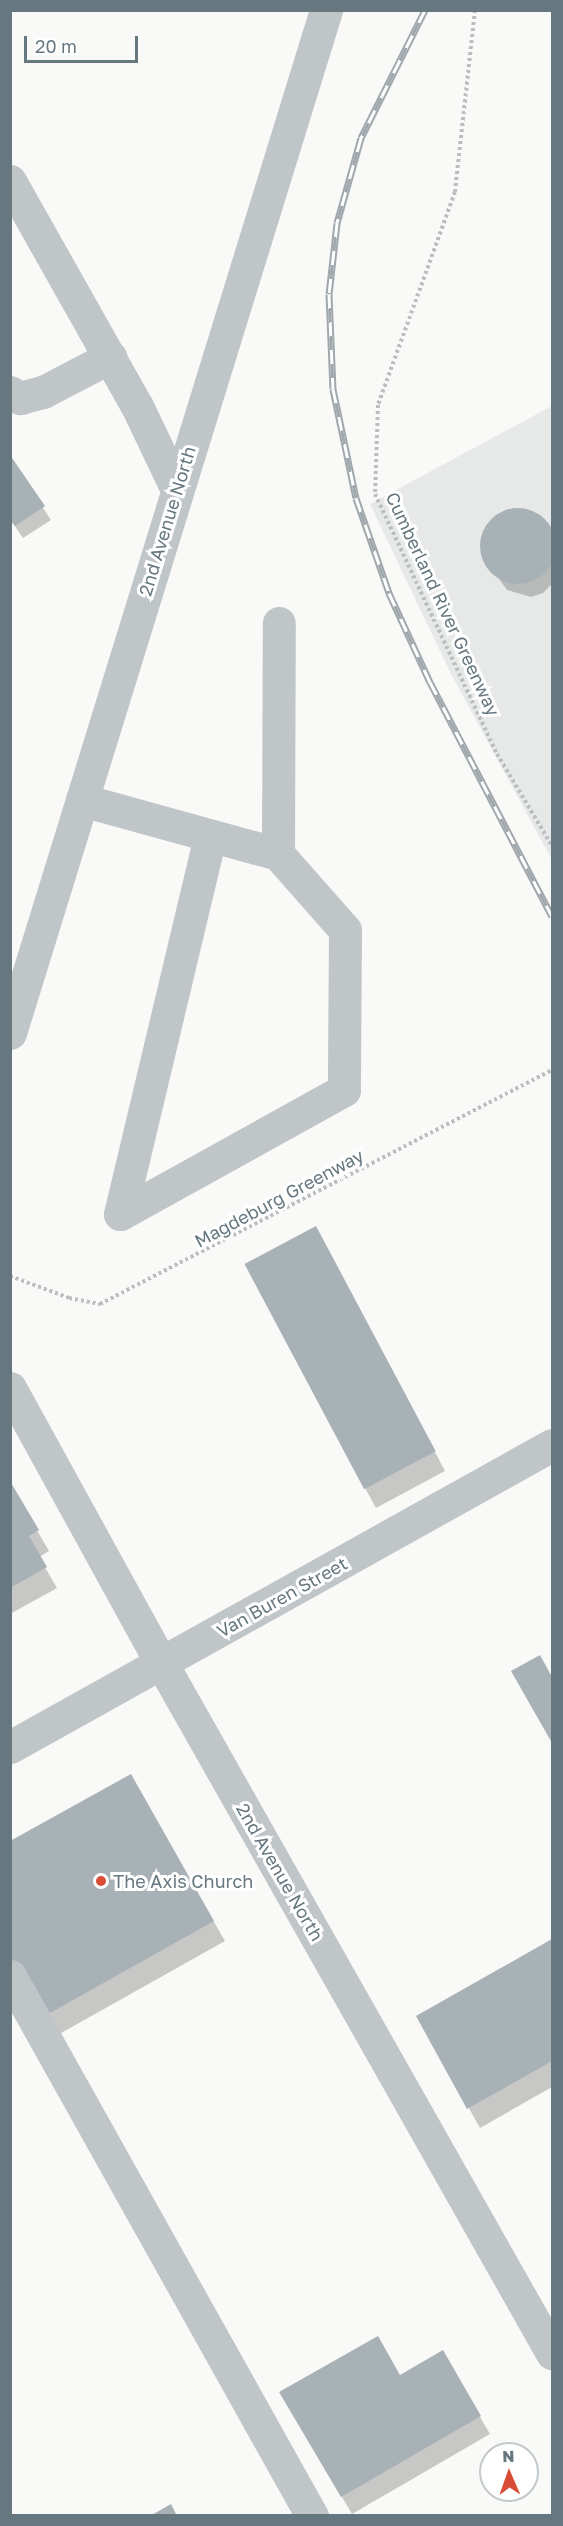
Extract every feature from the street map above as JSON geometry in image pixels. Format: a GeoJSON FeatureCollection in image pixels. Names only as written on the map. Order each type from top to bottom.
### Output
{"type":"FeatureCollection","features":[{"type":"Feature","properties":{"kind":"street","name":"2nd Avenue North"},"geometry":{"type":"LineString","coordinates":[[10,1033],[326,10]]}},
{"type":"Feature","properties":{"kind":"street"},"geometry":{"type":"LineString","coordinates":[[10,181],[110,357],[177,490]]}},
{"type":"Feature","properties":{"kind":"street"},"geometry":{"type":"LineString","coordinates":[[10,392],[20,398],[43,392],[110,357]]}},
{"type":"Feature","properties":{"kind":"street"},"geometry":{"type":"LineString","coordinates":[[278,854],[279,623]]}},
{"type":"Feature","properties":{"kind":"street"},"geometry":{"type":"LineString","coordinates":[[82,800],[278,854],[345,930],[344,1090],[120,1214],[210,836]]}},
{"type":"Feature","properties":{"kind":"street","name":"2nd Avenue North"},"geometry":{"type":"LineString","coordinates":[[10,1388],[162,1664],[552,2353]]}},
{"type":"Feature","properties":{"kind":"street","name":"Van Buren Street"},"geometry":{"type":"LineString","coordinates":[[10,1747],[552,1444]]}},
{"type":"Feature","properties":{"kind":"street"},"geometry":{"type":"LineString","coordinates":[[10,1976],[312,2516]]}},
{"type":"Feature","properties":{"kind":"path","name":"Cumberland River Greenway"},"geometry":{"type":"LineString","coordinates":[[475,10],[454,192],[378,405],[375,494],[497,754],[552,846]]}},
{"type":"Feature","properties":{"kind":"path","name":"Magdeburg Greenway"},"geometry":{"type":"LineString","coordinates":[[10,1276],[69,1298],[100,1304],[552,1070]]}},
{"type":"Feature","properties":{"kind":"shaded area"},"geometry":{"type":"Polygon","coordinates":[[[552,406],[552,860],[450,672],[370,504],[552,406]]]}},
{"type":"Feature","properties":{"kind":"building"},"geometry":{"type":"Polygon","coordinates":[[[10,455],[45,506],[15,526],[10,520],[10,455]]]}},
{"type":"Feature","properties":{"kind":"building"},"geometry":{"type":"Polygon","coordinates":[[[518,508],[532,511],[545,519],[553,532],[556,546],[553,560],[545,573],[532,581],[518,584],[504,581],[491,573],[483,560],[480,546],[483,532],[491,519],[504,511],[518,508]]]}},
{"type":"Feature","properties":{"kind":"building"},"geometry":{"type":"Polygon","coordinates":[[[316,1226],[436,1451],[364,1489],[244,1264],[316,1226]]]}},
{"type":"Feature","properties":{"kind":"building"},"geometry":{"type":"Polygon","coordinates":[[[10,1481],[39,1530],[29,1536],[47,1567],[10,1588],[10,1481]]]}},
{"type":"Feature","properties":{"kind":"building"},"geometry":{"type":"Polygon","coordinates":[[[540,1655],[552,1677],[552,1743],[511,1671],[540,1655]]]}},
{"type":"Feature","properties":{"kind":"building","name":"The Axis Church"},"geometry":{"type":"Polygon","coordinates":[[[131,1774],[214,1921],[41,2018],[10,1963],[10,1841],[131,1774]]]}},
{"type":"Feature","properties":{"kind":"building"},"geometry":{"type":"Polygon","coordinates":[[[552,1939],[552,2061],[467,2109],[416,2016],[552,1939]]]}},
{"type":"Feature","properties":{"kind":"building"},"geometry":{"type":"Polygon","coordinates":[[[378,2336],[400,2375],[443,2350],[481,2416],[341,2497],[279,2392],[378,2336]]]}},
{"type":"Feature","properties":{"kind":"building"},"geometry":{"type":"Polygon","coordinates":[[[171,2504],[177,2516],[150,2516],[171,2504]]]}},
{"type":"Feature","properties":{"kind":"railway"},"geometry":{"type":"LineString","coordinates":[[425,10],[361,138],[337,223],[329,294],[333,389],[356,498],[389,593],[430,682],[552,916]]}},
{"type":"Feature","properties":{"kind":"place","name":"The Axis Church"},"geometry":{"type":"Point","coordinates":[101,1881]}}]}
